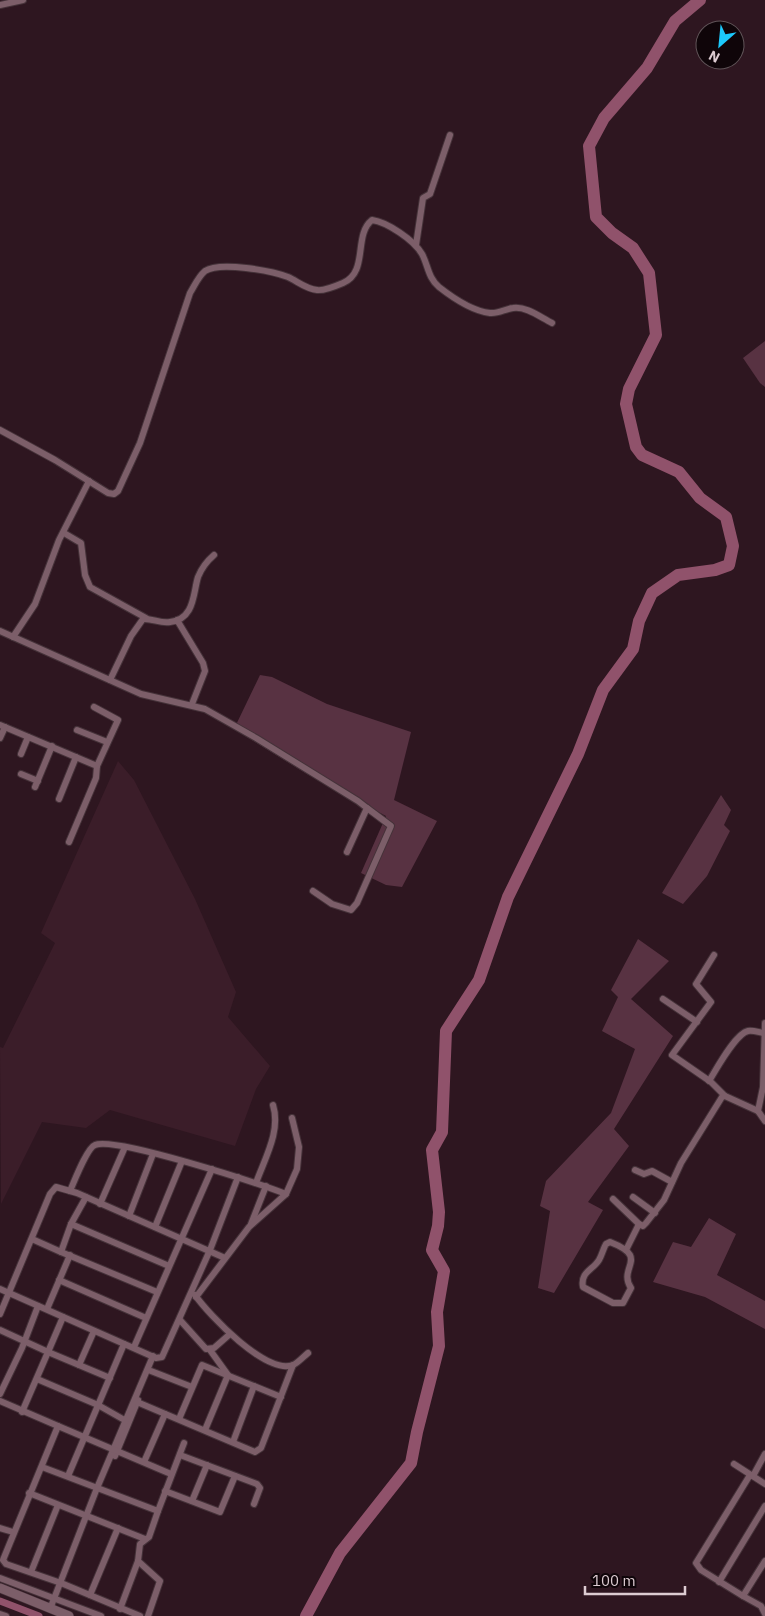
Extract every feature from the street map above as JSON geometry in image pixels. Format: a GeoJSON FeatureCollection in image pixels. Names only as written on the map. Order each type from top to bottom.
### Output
{"type":"FeatureCollection","features":[{"type":"Feature","properties":{"kind":"street"},"geometry":{"type":"LineString","coordinates":[[0,5],[23,0]]}},
{"type":"Feature","properties":{"kind":"street"},"geometry":{"type":"LineString","coordinates":[[416,245],[424,198],[430,194],[450,135]]}},
{"type":"Feature","properties":{"kind":"street"},"geometry":{"type":"LineString","coordinates":[[0,430],[108,494],[114,494],[118,491],[140,442],[190,293],[204,272],[211,268],[228,267],[263,271],[287,277],[317,290],[344,283],[350,279],[361,256],[364,229],[372,220],[388,226],[416,245],[423,256],[432,281],[459,301],[488,313],[514,308],[528,310],[552,323]]}},
{"type":"Feature","properties":{"kind":"street"},"geometry":{"type":"LineString","coordinates":[[12,637],[35,604],[64,533],[89,481]]}},
{"type":"Feature","properties":{"kind":"street"},"geometry":{"type":"LineString","coordinates":[[64,533],[81,543],[86,575],[90,587],[146,618],[164,622],[177,620],[186,613],[194,600],[204,565],[214,555]]}},
{"type":"Feature","properties":{"kind":"street"},"geometry":{"type":"LineString","coordinates":[[110,680],[131,636],[140,622],[146,618]]}},
{"type":"Feature","properties":{"kind":"street"},"geometry":{"type":"LineString","coordinates":[[177,620],[203,663],[205,671],[192,704]]}},
{"type":"Feature","properties":{"kind":"street"},"geometry":{"type":"LineString","coordinates":[[0,631],[141,694],[192,704],[205,709],[256,738],[367,808],[391,826],[357,903],[350,910],[344,909],[313,891]]}},
{"type":"Feature","properties":{"kind":"street"},"geometry":{"type":"LineString","coordinates":[[69,842],[96,778],[97,766],[118,719],[94,707]]}},
{"type":"Feature","properties":{"kind":"street"},"geometry":{"type":"LineString","coordinates":[[0,738],[2,726],[97,766]]}},
{"type":"Feature","properties":{"kind":"street"},"geometry":{"type":"LineString","coordinates":[[77,730],[107,742]]}},
{"type":"Feature","properties":{"kind":"street"},"geometry":{"type":"LineString","coordinates":[[21,754],[28,737]]}},
{"type":"Feature","properties":{"kind":"street"},"geometry":{"type":"LineString","coordinates":[[21,774],[36,784],[52,746]]}},
{"type":"Feature","properties":{"kind":"street"},"geometry":{"type":"LineString","coordinates":[[59,799],[76,757]]}},
{"type":"Feature","properties":{"kind":"street"},"geometry":{"type":"LineString","coordinates":[[347,852],[367,808]]}},
{"type":"Feature","properties":{"kind":"street"},"geometry":{"type":"LineString","coordinates":[[714,955],[697,980],[697,987],[711,1002],[672,1055],[709,1081],[726,1096],[758,1111],[765,1121]]}},
{"type":"Feature","properties":{"kind":"street"},"geometry":{"type":"LineString","coordinates":[[663,999],[697,1022]]}},
{"type":"Feature","properties":{"kind":"street"},"geometry":{"type":"LineString","coordinates":[[758,1111],[763,1087],[763,1033],[765,1023]]}},
{"type":"Feature","properties":{"kind":"street"},"geometry":{"type":"LineString","coordinates":[[709,1081],[729,1050],[743,1033],[751,1031],[763,1033]]}},
{"type":"Feature","properties":{"kind":"street"},"geometry":{"type":"LineString","coordinates":[[613,1199],[638,1224],[643,1226],[655,1214],[670,1190],[681,1163],[714,1110],[726,1096]]}},
{"type":"Feature","properties":{"kind":"street"},"geometry":{"type":"LineString","coordinates":[[256,1182],[276,1127],[277,1116],[273,1105]]}},
{"type":"Feature","properties":{"kind":"street"},"geometry":{"type":"LineString","coordinates":[[196,1297],[249,1227],[286,1194],[297,1169],[299,1148],[292,1118]]}},
{"type":"Feature","properties":{"kind":"street"},"geometry":{"type":"LineString","coordinates":[[70,1191],[93,1145],[99,1143],[125,1147],[212,1169],[256,1182],[286,1194]]}},
{"type":"Feature","properties":{"kind":"street"},"geometry":{"type":"LineString","coordinates":[[100,1204],[125,1147]]}},
{"type":"Feature","properties":{"kind":"street"},"geometry":{"type":"LineString","coordinates":[[129,1216],[153,1154]]}},
{"type":"Feature","properties":{"kind":"street"},"geometry":{"type":"LineString","coordinates":[[155,1227],[182,1161]]}},
{"type":"Feature","properties":{"kind":"street"},"geometry":{"type":"LineString","coordinates":[[134,1347],[180,1237],[212,1169]]}},
{"type":"Feature","properties":{"kind":"street"},"geometry":{"type":"LineString","coordinates":[[635,1170],[644,1174],[652,1171],[672,1182]]}},
{"type":"Feature","properties":{"kind":"street"},"geometry":{"type":"LineString","coordinates":[[0,1289],[124,1344],[155,1357],[162,1357],[210,1250],[238,1177]]}},
{"type":"Feature","properties":{"kind":"street"},"geometry":{"type":"LineString","coordinates":[[249,1227],[266,1186]]}},
{"type":"Feature","properties":{"kind":"street"},"geometry":{"type":"LineString","coordinates":[[0,1314],[50,1194],[56,1187],[86,1197],[225,1258]]}},
{"type":"Feature","properties":{"kind":"street"},"geometry":{"type":"LineString","coordinates":[[61,1252],[71,1224],[86,1197]]}},
{"type":"Feature","properties":{"kind":"street"},"geometry":{"type":"LineString","coordinates":[[633,1197],[655,1214]]}},
{"type":"Feature","properties":{"kind":"street"},"geometry":{"type":"LineString","coordinates":[[71,1224],[169,1266]]}},
{"type":"Feature","properties":{"kind":"street"},"geometry":{"type":"LineString","coordinates":[[626,1250],[638,1224]]}},
{"type":"Feature","properties":{"kind":"street"},"geometry":{"type":"LineString","coordinates":[[32,1239],[157,1292]]}},
{"type":"Feature","properties":{"kind":"street"},"geometry":{"type":"LineString","coordinates":[[610,1242],[626,1250],[631,1256],[632,1265],[626,1274],[631,1288],[622,1303],[613,1303],[583,1287],[582,1282],[585,1274],[601,1258],[606,1244],[610,1242]]}},
{"type":"Feature","properties":{"kind":"street"},"geometry":{"type":"LineString","coordinates":[[47,1309],[70,1255]]}},
{"type":"Feature","properties":{"kind":"street"},"geometry":{"type":"LineString","coordinates":[[59,1280],[146,1318]]}},
{"type":"Feature","properties":{"kind":"street"},"geometry":{"type":"LineString","coordinates":[[192,1290],[196,1297],[230,1334],[247,1349],[274,1362],[292,1365]]}},
{"type":"Feature","properties":{"kind":"street"},"geometry":{"type":"LineString","coordinates":[[0,1394],[38,1306]]}},
{"type":"Feature","properties":{"kind":"street"},"geometry":{"type":"LineString","coordinates":[[22,1412],[63,1317]]}},
{"type":"Feature","properties":{"kind":"street"},"geometry":{"type":"LineString","coordinates":[[180,1320],[206,1349],[210,1350],[228,1375]]}},
{"type":"Feature","properties":{"kind":"street"},"geometry":{"type":"LineString","coordinates":[[0,1330],[110,1378]]}},
{"type":"Feature","properties":{"kind":"street"},"geometry":{"type":"LineString","coordinates":[[79,1365],[94,1331]]}},
{"type":"Feature","properties":{"kind":"street"},"geometry":{"type":"LineString","coordinates":[[210,1350],[230,1334]]}},
{"type":"Feature","properties":{"kind":"street"},"geometry":{"type":"LineString","coordinates":[[68,1476],[124,1344]]}},
{"type":"Feature","properties":{"kind":"street"},"geometry":{"type":"LineString","coordinates":[[138,1402],[255,1452],[259,1451],[292,1365],[308,1353]]}},
{"type":"Feature","properties":{"kind":"street"},"geometry":{"type":"LineString","coordinates":[[127,1422],[138,1402],[155,1357]]}},
{"type":"Feature","properties":{"kind":"street"},"geometry":{"type":"LineString","coordinates":[[52,1609],[98,1488],[155,1357]]}},
{"type":"Feature","properties":{"kind":"street"},"geometry":{"type":"LineString","coordinates":[[179,1419],[201,1366],[281,1397]]}},
{"type":"Feature","properties":{"kind":"street"},"geometry":{"type":"LineString","coordinates":[[151,1371],[192,1387]]}},
{"type":"Feature","properties":{"kind":"street"},"geometry":{"type":"LineString","coordinates":[[205,1430],[228,1375]]}},
{"type":"Feature","properties":{"kind":"street"},"geometry":{"type":"LineString","coordinates":[[37,1379],[98,1405],[127,1422]]}},
{"type":"Feature","properties":{"kind":"street"},"geometry":{"type":"LineString","coordinates":[[233,1442],[254,1386]]}},
{"type":"Feature","properties":{"kind":"street"},"geometry":{"type":"LineString","coordinates":[[0,1402],[172,1474]]}},
{"type":"Feature","properties":{"kind":"street"},"geometry":{"type":"LineString","coordinates":[[144,1462],[165,1414]]}},
{"type":"Feature","properties":{"kind":"street"},"geometry":{"type":"LineString","coordinates":[[58,1426],[3,1560],[6,1564],[62,1584],[140,1616]]}},
{"type":"Feature","properties":{"kind":"street"},"geometry":{"type":"LineString","coordinates":[[120,1608],[138,1561],[140,1544],[149,1537],[184,1443]]}},
{"type":"Feature","properties":{"kind":"street"},"geometry":{"type":"LineString","coordinates":[[765,1454],[696,1560],[697,1566],[701,1570],[761,1606],[765,1614]]}},
{"type":"Feature","properties":{"kind":"street"},"geometry":{"type":"LineString","coordinates":[[180,1455],[260,1486],[254,1504]]}},
{"type":"Feature","properties":{"kind":"street"},"geometry":{"type":"LineString","coordinates":[[734,1464],[765,1484]]}},
{"type":"Feature","properties":{"kind":"street"},"geometry":{"type":"LineString","coordinates":[[192,1501],[207,1465]]}},
{"type":"Feature","properties":{"kind":"street"},"geometry":{"type":"LineString","coordinates":[[42,1466],[158,1511]]}},
{"type":"Feature","properties":{"kind":"street"},"geometry":{"type":"LineString","coordinates":[[165,1491],[220,1512],[235,1476]]}},
{"type":"Feature","properties":{"kind":"street"},"geometry":{"type":"LineString","coordinates":[[29,1493],[145,1539]]}},
{"type":"Feature","properties":{"kind":"street"},"geometry":{"type":"LineString","coordinates":[[31,1572],[58,1505]]}},
{"type":"Feature","properties":{"kind":"street"},"geometry":{"type":"LineString","coordinates":[[719,1582],[765,1506]]}},
{"type":"Feature","properties":{"kind":"street"},"geometry":{"type":"LineString","coordinates":[[0,1528],[13,1532]]}},
{"type":"Feature","properties":{"kind":"street"},"geometry":{"type":"LineString","coordinates":[[90,1596],[118,1528]]}},
{"type":"Feature","properties":{"kind":"street"},"geometry":{"type":"LineString","coordinates":[[138,1561],[160,1582],[148,1616]]}},
{"type":"Feature","properties":{"kind":"street"},"geometry":{"type":"LineString","coordinates":[[743,1596],[765,1562]]}},
{"type":"Feature","properties":{"kind":"street"},"geometry":{"type":"LineString","coordinates":[[1,1583],[56,1599],[101,1616]]}},
{"type":"Feature","properties":{"kind":"street"},"geometry":{"type":"LineString","coordinates":[[1,1583],[69,1616]]}},
{"type":"Feature","properties":{"kind":"shaded area"},"geometry":{"type":"Polygon","coordinates":[[[765,341],[765,387],[760,383],[743,358],[765,341]]]}},
{"type":"Feature","properties":{"kind":"shaded area"},"geometry":{"type":"Polygon","coordinates":[[[260,675],[272,677],[327,704],[411,732],[394,800],[437,821],[402,887],[386,885],[361,873],[386,816],[307,774],[234,729],[260,675]]]}},
{"type":"Feature","properties":{"kind":"shaded area"},"geometry":{"type":"Polygon","coordinates":[[[118,761],[134,780],[195,899],[236,992],[228,1017],[270,1066],[256,1089],[235,1146],[110,1110],[86,1128],[42,1122],[1,1204],[0,1047],[3,1048],[55,943],[41,933],[118,761]]]}},
{"type":"Feature","properties":{"kind":"shaded area"},"geometry":{"type":"Polygon","coordinates":[[[721,795],[731,810],[724,825],[730,831],[707,876],[683,904],[662,893],[721,795]]]}},
{"type":"Feature","properties":{"kind":"shaded area"},"geometry":{"type":"Polygon","coordinates":[[[638,939],[669,961],[631,999],[673,1036],[614,1129],[629,1146],[588,1202],[603,1210],[554,1293],[538,1288],[550,1211],[540,1206],[546,1181],[611,1113],[635,1049],[602,1031],[618,997],[611,990],[638,939]]]}},
{"type":"Feature","properties":{"kind":"shaded area"},"geometry":{"type":"Polygon","coordinates":[[[709,1218],[736,1234],[717,1275],[765,1301],[765,1329],[705,1297],[653,1282],[673,1242],[691,1247],[709,1218]]]}},
{"type":"Feature","properties":{"kind":"waterway"},"geometry":{"type":"LineString","coordinates":[[306,1616],[340,1553],[411,1463],[439,1346],[437,1312],[444,1271],[432,1250],[438,1226],[439,1212],[432,1150],[442,1132],[446,1031],[479,980],[508,897],[578,754],[603,690],[633,649],[639,621],[652,593],[678,575],[715,570],[729,565],[733,546],[726,517],[700,498],[679,472],[642,455],[636,447],[626,404],[629,389],[656,335],[649,273],[633,248],[612,233],[596,217],[589,146],[604,118],[647,68],[675,21],[700,0]]}},
{"type":"Feature","properties":{"kind":"waterway"},"geometry":{"type":"LineString","coordinates":[[0,1601],[39,1616]]}}]}
